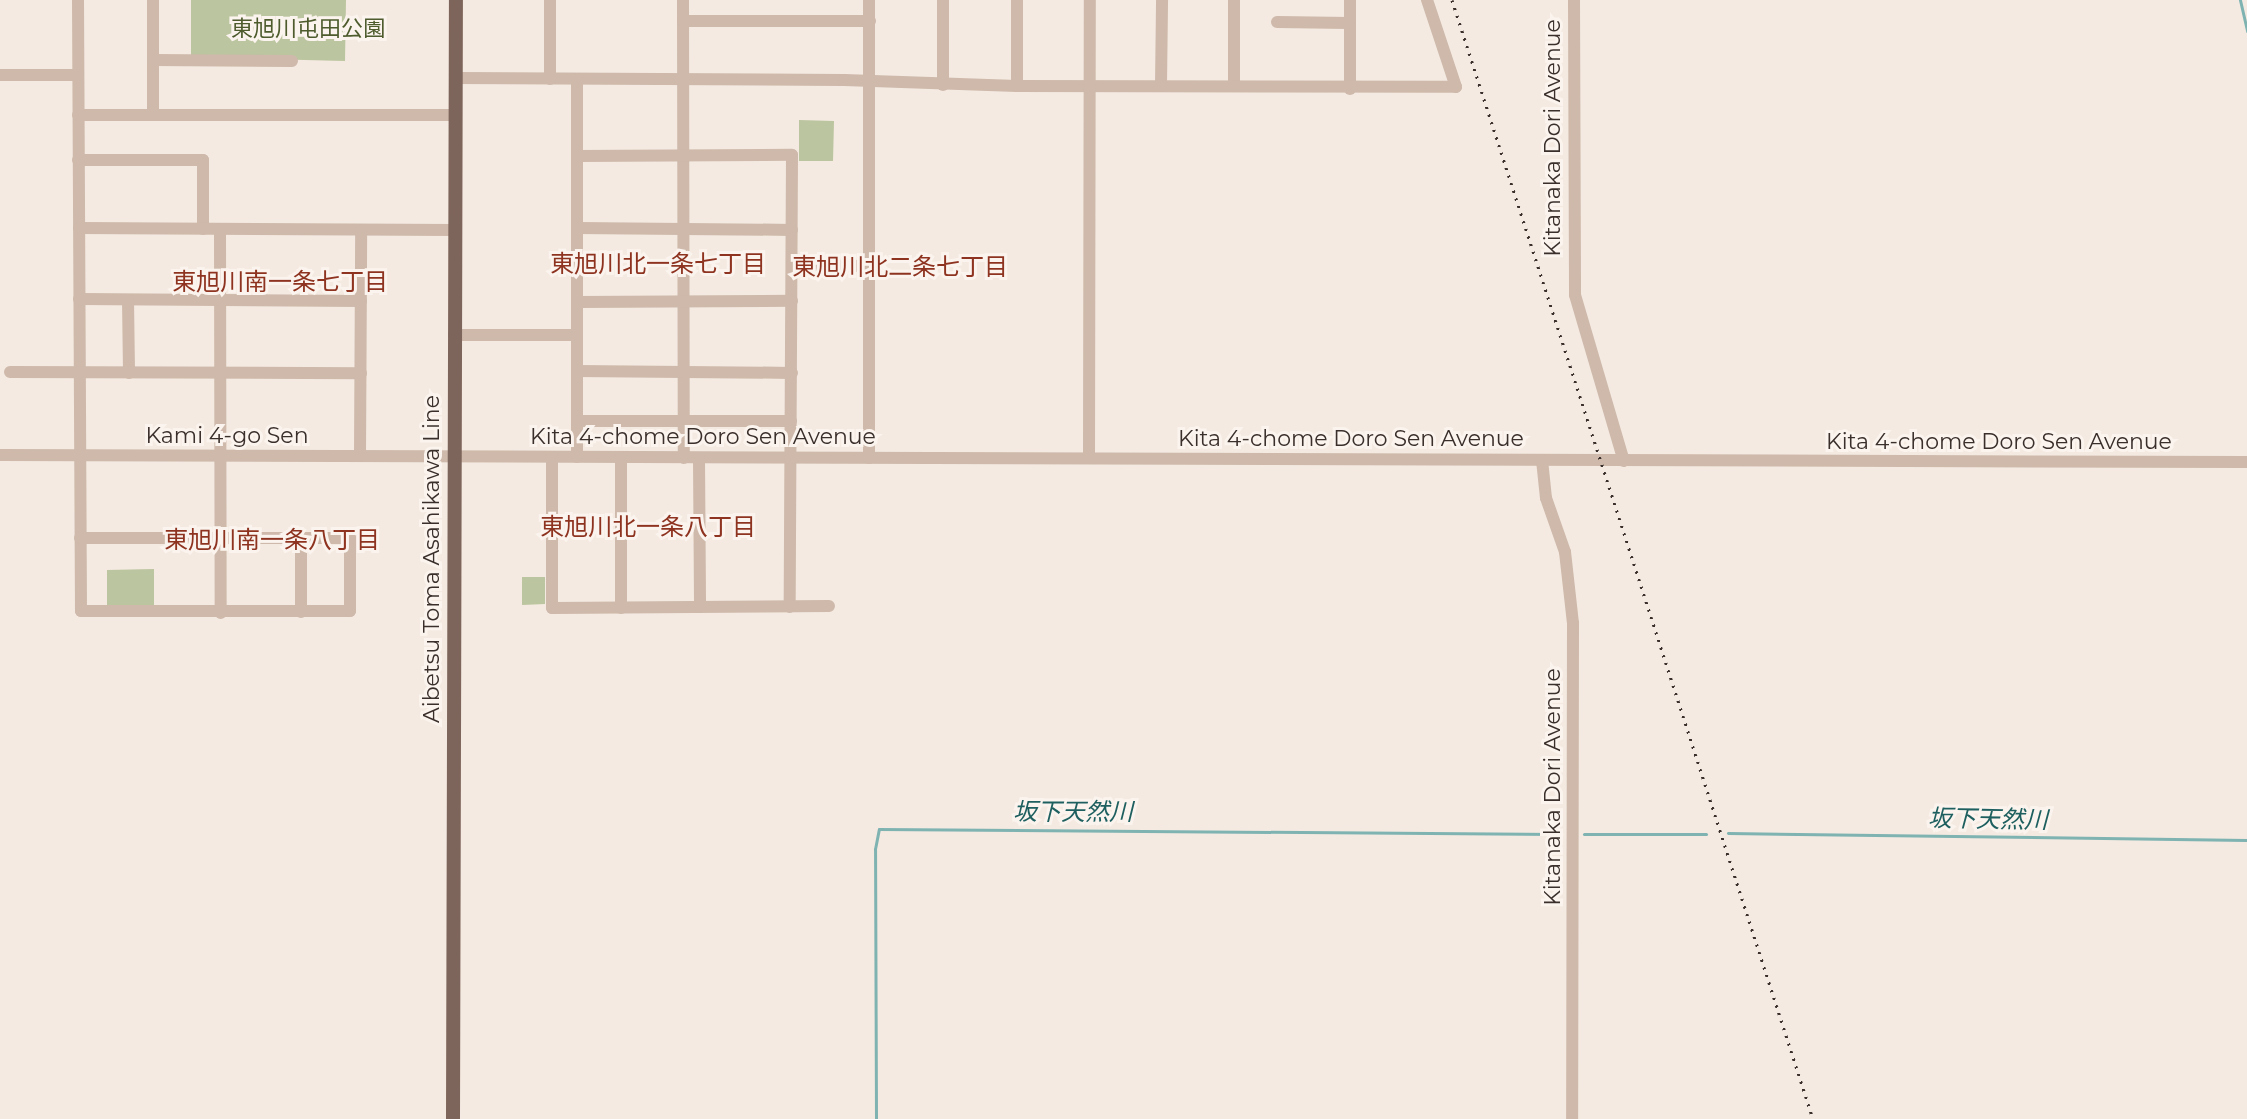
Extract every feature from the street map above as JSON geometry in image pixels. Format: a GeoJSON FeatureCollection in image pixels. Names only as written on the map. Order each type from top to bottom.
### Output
{"type":"FeatureCollection","features":[{"type":"Feature","properties":{"kind":"main road","name":"Aibetsu Toma Asahikawa Line"},"geometry":{"type":"LineString","coordinates":[[453,1119],[456,0]]}},
{"type":"Feature","properties":{"kind":"street"},"geometry":{"type":"LineString","coordinates":[[78,0],[78,160],[80,373],[80,538],[81,611],[350,611],[350,538],[80,538]]}},
{"type":"Feature","properties":{"kind":"street"},"geometry":{"type":"LineString","coordinates":[[153,0],[153,115]]}},
{"type":"Feature","properties":{"kind":"street"},"geometry":{"type":"LineString","coordinates":[[550,0],[550,79]]}},
{"type":"Feature","properties":{"kind":"street"},"geometry":{"type":"LineString","coordinates":[[683,0],[684,458]]}},
{"type":"Feature","properties":{"kind":"street"},"geometry":{"type":"LineString","coordinates":[[869,0],[869,458]]}},
{"type":"Feature","properties":{"kind":"street"},"geometry":{"type":"LineString","coordinates":[[943,0],[943,85]]}},
{"type":"Feature","properties":{"kind":"street"},"geometry":{"type":"LineString","coordinates":[[1017,0],[1017,86]]}},
{"type":"Feature","properties":{"kind":"street"},"geometry":{"type":"LineString","coordinates":[[1089,458],[1090,0]]}},
{"type":"Feature","properties":{"kind":"street"},"geometry":{"type":"LineString","coordinates":[[1161,86],[1162,0]]}},
{"type":"Feature","properties":{"kind":"street"},"geometry":{"type":"LineString","coordinates":[[1234,0],[1234,86]]}},
{"type":"Feature","properties":{"kind":"street"},"geometry":{"type":"LineString","coordinates":[[1350,0],[1350,89]]}},
{"type":"Feature","properties":{"kind":"street"},"geometry":{"type":"LineString","coordinates":[[455,78],[684,78],[943,85],[1350,89],[1456,87],[1427,0]]}},
{"type":"Feature","properties":{"kind":"street","name":"Kitanaka Dori Avenue"},"geometry":{"type":"LineString","coordinates":[[1574,0],[1575,295],[1624,461]]}},
{"type":"Feature","properties":{"kind":"street"},"geometry":{"type":"LineString","coordinates":[[683,21],[870,21]]}},
{"type":"Feature","properties":{"kind":"street"},"geometry":{"type":"LineString","coordinates":[[1277,22],[1349,23]]}},
{"type":"Feature","properties":{"kind":"street"},"geometry":{"type":"LineString","coordinates":[[153,60],[292,61]]}},
{"type":"Feature","properties":{"kind":"street"},"geometry":{"type":"LineString","coordinates":[[0,75],[78,75]]}},
{"type":"Feature","properties":{"kind":"street"},"geometry":{"type":"LineString","coordinates":[[577,79],[577,457]]}},
{"type":"Feature","properties":{"kind":"street"},"geometry":{"type":"LineString","coordinates":[[78,115],[455,115]]}},
{"type":"Feature","properties":{"kind":"street"},"geometry":{"type":"LineString","coordinates":[[577,156],[792,155],[790,607]]}},
{"type":"Feature","properties":{"kind":"street"},"geometry":{"type":"LineString","coordinates":[[78,160],[203,160],[203,229]]}},
{"type":"Feature","properties":{"kind":"street"},"geometry":{"type":"LineString","coordinates":[[79,228],[455,230]]}},
{"type":"Feature","properties":{"kind":"street"},"geometry":{"type":"LineString","coordinates":[[577,228],[792,230]]}},
{"type":"Feature","properties":{"kind":"street"},"geometry":{"type":"LineString","coordinates":[[220,229],[221,613]]}},
{"type":"Feature","properties":{"kind":"street"},"geometry":{"type":"LineString","coordinates":[[360,456],[361,230]]}},
{"type":"Feature","properties":{"kind":"street"},"geometry":{"type":"LineString","coordinates":[[792,265],[870,266]]}},
{"type":"Feature","properties":{"kind":"street"},"geometry":{"type":"LineString","coordinates":[[79,299],[361,301]]}},
{"type":"Feature","properties":{"kind":"street"},"geometry":{"type":"LineString","coordinates":[[128,300],[129,373]]}},
{"type":"Feature","properties":{"kind":"street"},"geometry":{"type":"LineString","coordinates":[[577,302],[792,301]]}},
{"type":"Feature","properties":{"kind":"street"},"geometry":{"type":"LineString","coordinates":[[454,335],[577,335]]}},
{"type":"Feature","properties":{"kind":"street"},"geometry":{"type":"LineString","coordinates":[[577,371],[792,373]]}},
{"type":"Feature","properties":{"kind":"street"},"geometry":{"type":"LineString","coordinates":[[10,372],[361,373]]}},
{"type":"Feature","properties":{"kind":"street"},"geometry":{"type":"LineString","coordinates":[[577,421],[791,421]]}},
{"type":"Feature","properties":{"kind":"street","name":"Kami 4-go Sen"},"geometry":{"type":"LineString","coordinates":[[0,455],[454,458]]}},
{"type":"Feature","properties":{"kind":"street"},"geometry":{"type":"LineString","coordinates":[[552,457],[552,608],[829,606]]}},
{"type":"Feature","properties":{"kind":"street"},"geometry":{"type":"LineString","coordinates":[[621,457],[621,608]]}},
{"type":"Feature","properties":{"kind":"street","name":"Kita 4-chome Doro Sen Avenue"},"geometry":{"type":"LineString","coordinates":[[454,458],[2247,462]]}},
{"type":"Feature","properties":{"kind":"street"},"geometry":{"type":"LineString","coordinates":[[699,458],[700,607]]}},
{"type":"Feature","properties":{"kind":"street","name":"Kitanaka Dori Avenue"},"geometry":{"type":"LineString","coordinates":[[1542,460],[1546,498],[1565,552],[1573,623],[1572,1119]]}},
{"type":"Feature","properties":{"kind":"street"},"geometry":{"type":"LineString","coordinates":[[301,538],[301,612]]}},
{"type":"Feature","properties":{"kind":"green space","name":"東旭川屯田公園"},"geometry":{"type":"Polygon","coordinates":[[[191,0],[346,0],[345,61],[191,57],[191,0]]]}},
{"type":"Feature","properties":{"kind":"green space"},"geometry":{"type":"Polygon","coordinates":[[[799,120],[834,121],[833,161],[799,161],[799,120]]]}},
{"type":"Feature","properties":{"kind":"green space"},"geometry":{"type":"Polygon","coordinates":[[[154,569],[154,605],[107,606],[107,570],[154,569]]]}},
{"type":"Feature","properties":{"kind":"green space"},"geometry":{"type":"Polygon","coordinates":[[[522,577],[545,577],[545,604],[522,605],[522,577]]]}},
{"type":"Feature","properties":{"kind":"waterway","name":"坂下天然川"},"geometry":{"type":"LineString","coordinates":[[2240,0],[2247,31]]}},
{"type":"Feature","properties":{"kind":"waterway","name":"坂下天然川"},"geometry":{"type":"LineString","coordinates":[[876,1119],[875,849],[879,829],[1556,834]]}},
{"type":"Feature","properties":{"kind":"waterway","name":"坂下天然川"},"geometry":{"type":"LineString","coordinates":[[1728,833],[2247,840]]}},
{"type":"Feature","properties":{"kind":"waterway","name":"坂下天然川"},"geometry":{"type":"LineString","coordinates":[[1584,834],[1706,834]]}},
{"type":"Feature","properties":{"kind":"railway"},"geometry":{"type":"LineString","coordinates":[[1452,0],[1813,1119]]}},
{"type":"Feature","properties":{"kind":"district","name":"東旭川北一条七丁目"},"geometry":{"type":"Point","coordinates":[658,264]}},
{"type":"Feature","properties":{"kind":"district","name":"東旭川北二条七丁目"},"geometry":{"type":"Point","coordinates":[900,267]}},
{"type":"Feature","properties":{"kind":"district","name":"東旭川南一条七丁目"},"geometry":{"type":"Point","coordinates":[280,282]}},
{"type":"Feature","properties":{"kind":"district","name":"東旭川北一条八丁目"},"geometry":{"type":"Point","coordinates":[648,527]}},
{"type":"Feature","properties":{"kind":"district","name":"東旭川南一条八丁目"},"geometry":{"type":"Point","coordinates":[272,540]}}]}
